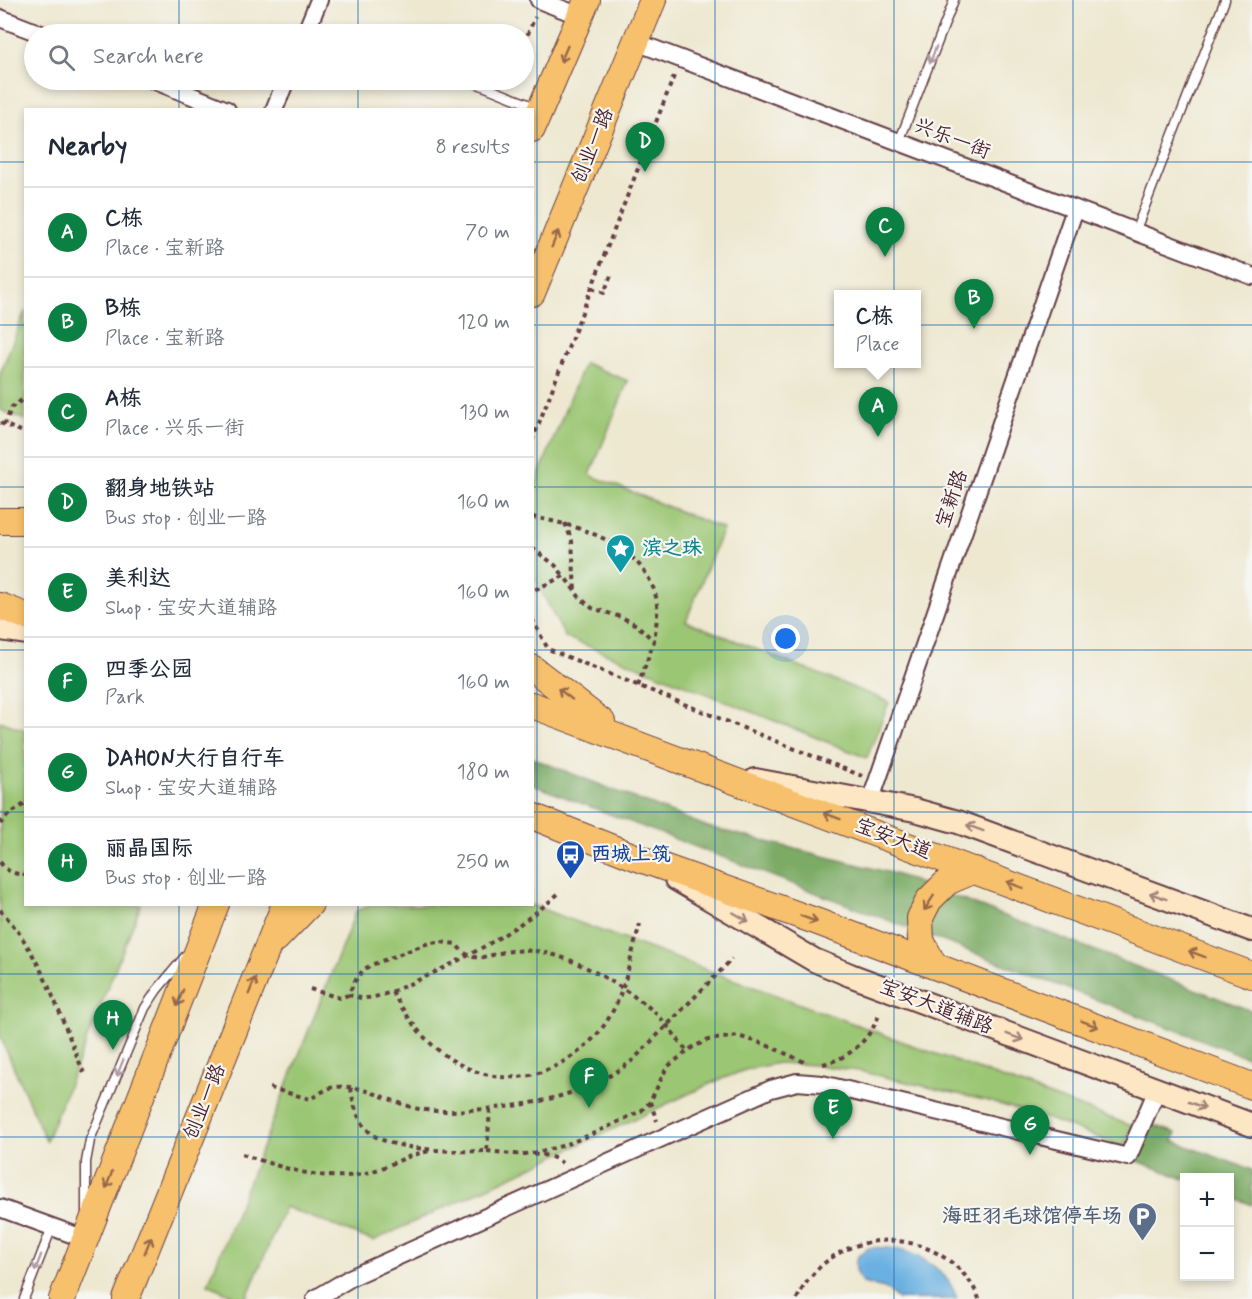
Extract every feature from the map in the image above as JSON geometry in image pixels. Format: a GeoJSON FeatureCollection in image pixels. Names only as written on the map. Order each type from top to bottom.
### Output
{"type":"FeatureCollection","features":[{"type":"Feature","properties":{"kind":"main road","name":"创业一路"},"geometry":{"type":"LineString","coordinates":[[534,288],[653,0]]}},
{"type":"Feature","properties":{"kind":"main road"},"geometry":{"type":"LineString","coordinates":[[537,119],[584,8]]}},
{"type":"Feature","properties":{"kind":"main road"},"geometry":{"type":"LineString","coordinates":[[0,521],[24,521]]}},
{"type":"Feature","properties":{"kind":"main road"},"geometry":{"type":"LineString","coordinates":[[0,606],[24,615]]}},
{"type":"Feature","properties":{"kind":"main road"},"geometry":{"type":"LineString","coordinates":[[0,629],[24,633]]}},
{"type":"Feature","properties":{"kind":"main road"},"geometry":{"type":"LineString","coordinates":[[534,670],[629,741]]}},
{"type":"Feature","properties":{"kind":"main road","name":"宝安大道"},"geometry":{"type":"LineString","coordinates":[[534,706],[1252,975]]}},
{"type":"Feature","properties":{"kind":"main road"},"geometry":{"type":"LineString","coordinates":[[707,769],[761,782],[873,792],[915,810],[958,822],[1252,930]]}},
{"type":"Feature","properties":{"kind":"main road"},"geometry":{"type":"LineString","coordinates":[[536,819],[818,922],[1252,1086]]}},
{"type":"Feature","properties":{"kind":"main road","name":"宝安大道辅路"},"geometry":{"type":"LineString","coordinates":[[635,857],[814,960],[1252,1125]]}},
{"type":"Feature","properties":{"kind":"main road"},"geometry":{"type":"LineString","coordinates":[[934,966],[921,940],[920,918],[929,900],[947,882],[975,870]]}},
{"type":"Feature","properties":{"kind":"main road"},"geometry":{"type":"LineString","coordinates":[[62,1299],[215,906]]}},
{"type":"Feature","properties":{"kind":"main road","name":"创业一路"},"geometry":{"type":"LineString","coordinates":[[126,1299],[284,906]]}},
{"type":"Feature","properties":{"kind":"main road"},"geometry":{"type":"LineString","coordinates":[[267,947],[308,906]]}},
{"type":"Feature","properties":{"kind":"street"},"geometry":{"type":"LineString","coordinates":[[309,24],[320,0]]}},
{"type":"Feature","properties":{"kind":"street"},"geometry":{"type":"LineString","coordinates":[[541,1],[584,8]]}},
{"type":"Feature","properties":{"kind":"street"},"geometry":{"type":"LineString","coordinates":[[0,18],[24,27]]}},
{"type":"Feature","properties":{"kind":"street","name":"兴乐一街"},"geometry":{"type":"LineString","coordinates":[[636,42],[1252,276]]}},
{"type":"Feature","properties":{"kind":"street"},"geometry":{"type":"LineString","coordinates":[[178,90],[222,108]]}},
{"type":"Feature","properties":{"kind":"street"},"geometry":{"type":"LineString","coordinates":[[275,108],[282,90]]}},
{"type":"Feature","properties":{"kind":"street","name":"宝新路"},"geometry":{"type":"LineString","coordinates":[[873,792],[1075,209]]}},
{"type":"Feature","properties":{"kind":"street"},"geometry":{"type":"LineString","coordinates":[[315,1299],[352,1277],[771,1089],[797,1082],[822,1084],[1128,1157],[1157,1090]]}},
{"type":"Feature","properties":{"kind":"street"},"geometry":{"type":"LineString","coordinates":[[0,1208],[85,1239]]}},
{"type":"Feature","properties":{"kind":"lane"},"geometry":{"type":"LineString","coordinates":[[899,142],[954,0]]}},
{"type":"Feature","properties":{"kind":"lane"},"geometry":{"type":"LineString","coordinates":[[1135,232],[1225,0]]}},
{"type":"Feature","properties":{"kind":"lane"},"geometry":{"type":"LineString","coordinates":[[486,90],[518,108]]}},
{"type":"Feature","properties":{"kind":"lane"},"geometry":{"type":"LineString","coordinates":[[24,1299],[52,1227]]}},
{"type":"Feature","properties":{"kind":"path"},"geometry":{"type":"LineString","coordinates":[[532,24],[541,1]]}},
{"type":"Feature","properties":{"kind":"path"},"geometry":{"type":"LineString","coordinates":[[534,436],[681,59]]}},
{"type":"Feature","properties":{"kind":"path"},"geometry":{"type":"LineString","coordinates":[[592,288],[604,293],[612,273]]}},
{"type":"Feature","properties":{"kind":"path"},"geometry":{"type":"LineString","coordinates":[[24,397],[12,407],[2,424],[24,432]]}},
{"type":"Feature","properties":{"kind":"path"},"geometry":{"type":"LineString","coordinates":[[534,517],[565,523],[606,541],[624,552],[644,571],[655,591],[657,619],[654,640],[638,686]]}},
{"type":"Feature","properties":{"kind":"path"},"geometry":{"type":"LineString","coordinates":[[565,523],[572,541],[575,592]]}},
{"type":"Feature","properties":{"kind":"path"},"geometry":{"type":"LineString","coordinates":[[534,549],[555,565],[575,592],[592,608],[621,617],[654,640]]}},
{"type":"Feature","properties":{"kind":"path"},"geometry":{"type":"LineString","coordinates":[[534,590],[564,576]]}},
{"type":"Feature","properties":{"kind":"path"},"geometry":{"type":"LineString","coordinates":[[534,623],[548,649],[638,686],[873,792]]}},
{"type":"Feature","properties":{"kind":"path"},"geometry":{"type":"LineString","coordinates":[[0,824],[24,804]]}},
{"type":"Feature","properties":{"kind":"path"},"geometry":{"type":"LineString","coordinates":[[0,862],[14,874],[24,875]]}},
{"type":"Feature","properties":{"kind":"path"},"geometry":{"type":"LineString","coordinates":[[310,989],[340,998],[348,995],[364,999],[392,992],[469,956],[520,924],[558,894]]}},
{"type":"Feature","properties":{"kind":"path"},"geometry":{"type":"LineString","coordinates":[[0,910],[13,923],[30,948],[84,1073]]}},
{"type":"Feature","properties":{"kind":"path"},"geometry":{"type":"LineString","coordinates":[[392,992],[418,1030],[441,1052],[467,1068],[493,1077],[522,1077],[546,1072],[583,1050],[610,1017],[622,989],[640,924]]}},
{"type":"Feature","properties":{"kind":"path"},"geometry":{"type":"LineString","coordinates":[[348,995],[363,970],[429,943],[456,944],[462,952],[469,956],[484,958],[523,950],[543,952],[606,978],[651,1009],[687,1051]]}},
{"type":"Feature","properties":{"kind":"path"},"geometry":{"type":"LineString","coordinates":[[270,1088],[310,1099],[330,1088],[360,1088],[419,1109],[450,1111],[504,1108],[569,1095],[615,1074],[633,1060],[668,1027],[732,959]]}},
{"type":"Feature","properties":{"kind":"path"},"geometry":{"type":"LineString","coordinates":[[526,1154],[565,1145],[641,1111],[650,1102],[667,1067],[687,1051],[708,1040],[738,1036],[764,1044],[803,1062],[816,1065],[827,1064],[852,1052],[869,1032],[879,1015]]}},
{"type":"Feature","properties":{"kind":"path"},"geometry":{"type":"LineString","coordinates":[[351,1088],[356,1112],[373,1135],[389,1142],[438,1150],[547,1155],[558,1159],[569,1169],[574,1178]]}},
{"type":"Feature","properties":{"kind":"path"},"geometry":{"type":"LineString","coordinates":[[487,1151],[490,1109]]}},
{"type":"Feature","properties":{"kind":"path"},"geometry":{"type":"LineString","coordinates":[[243,1154],[303,1173],[324,1176],[367,1173],[410,1155],[438,1150]]}},
{"type":"Feature","properties":{"kind":"path"},"geometry":{"type":"LineString","coordinates":[[797,1299],[819,1267],[845,1250],[874,1240],[905,1241],[934,1250],[958,1268],[977,1292],[979,1299]]}},
{"type":"Feature","properties":{"kind":"green space"},"geometry":{"type":"Polygon","coordinates":[[[24,314],[24,420],[0,410],[0,374],[24,314]]]}},
{"type":"Feature","properties":{"kind":"green space"},"geometry":{"type":"Polygon","coordinates":[[[584,363],[628,381],[590,475],[723,529],[686,621],[889,702],[867,758],[565,637],[534,577],[534,488],[584,363]]]}},
{"type":"Feature","properties":{"kind":"green space"},"geometry":{"type":"Polygon","coordinates":[[[0,721],[24,730],[24,906],[141,906],[46,1141],[0,1036],[0,721]]]}},
{"type":"Feature","properties":{"kind":"green space"},"geometry":{"type":"Polygon","coordinates":[[[534,759],[708,827],[895,874],[1252,1011],[1252,1059],[534,785],[534,759]]]}},
{"type":"Feature","properties":{"kind":"green space"},"geometry":{"type":"Polygon","coordinates":[[[368,906],[534,906],[1132,1126],[1124,1147],[1037,1115],[988,1101],[859,1071],[778,1063],[745,1070],[714,1082],[373,1241],[285,1207],[246,1299],[240,1299],[208,1284],[356,911],[368,906]]]}},
{"type":"Feature","properties":{"kind":"green space"},"geometry":{"type":"Polygon","coordinates":[[[1150,1124],[1176,1133],[1173,1141],[1252,1170],[1252,1205],[1234,1198],[1234,1173],[1180,1173],[1180,1177],[1135,1160],[1150,1124]]]}},
{"type":"Feature","properties":{"kind":"water"},"geometry":{"type":"Polygon","coordinates":[[[869,1248],[896,1249],[922,1259],[944,1276],[957,1299],[898,1299],[885,1288],[863,1283],[856,1273],[856,1261],[859,1255],[869,1248]]]}},
{"type":"Feature","properties":{"kind":"place","name":"翻身地铁站"},"geometry":{"type":"Point","coordinates":[645,172]}},
{"type":"Feature","properties":{"kind":"place","name":"A栋"},"geometry":{"type":"Point","coordinates":[885,257]}},
{"type":"Feature","properties":{"kind":"place","name":"B栋"},"geometry":{"type":"Point","coordinates":[974,329]}},
{"type":"Feature","properties":{"kind":"place","name":"C栋"},"geometry":{"type":"Point","coordinates":[878,437]}},
{"type":"Feature","properties":{"kind":"place","name":"滨之珠"},"geometry":{"type":"Point","coordinates":[621,574]}},
{"type":"Feature","properties":{"kind":"place","name":"西城上筑"},"geometry":{"type":"Point","coordinates":[570,880]}},
{"type":"Feature","properties":{"kind":"place","name":"丽晶国际"},"geometry":{"type":"Point","coordinates":[113,1050]}},
{"type":"Feature","properties":{"kind":"place","name":"四季公园"},"geometry":{"type":"Point","coordinates":[589,1108]}},
{"type":"Feature","properties":{"kind":"place","name":"美利达"},"geometry":{"type":"Point","coordinates":[833,1139]}},
{"type":"Feature","properties":{"kind":"place","name":"DAHON大行自行车"},"geometry":{"type":"Point","coordinates":[1030,1155]}},
{"type":"Feature","properties":{"kind":"place","name":"海旺羽毛球馆停车场"},"geometry":{"type":"Point","coordinates":[1143,1242]}}]}
